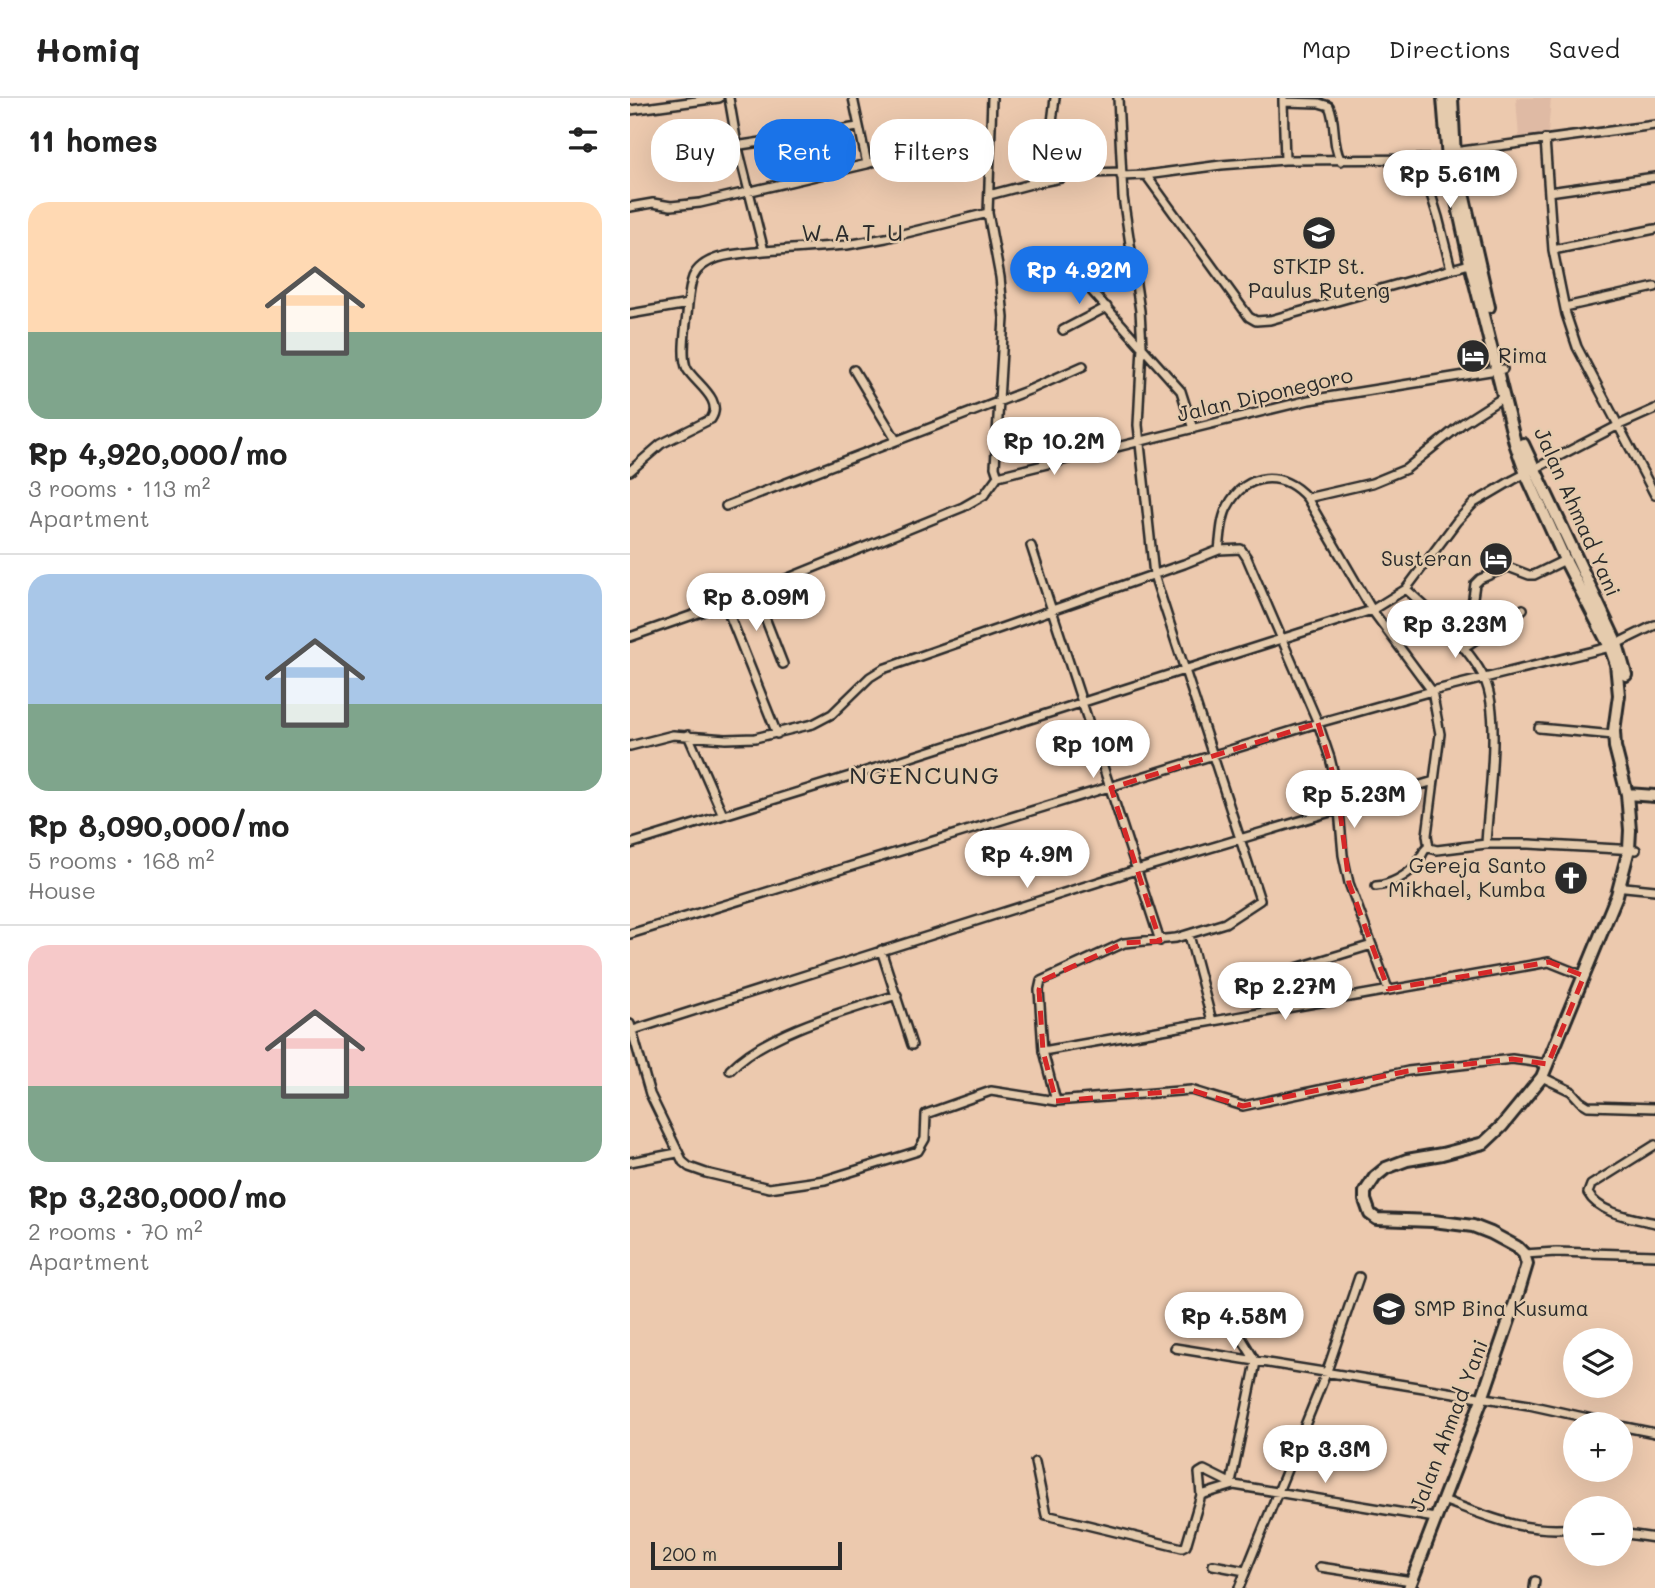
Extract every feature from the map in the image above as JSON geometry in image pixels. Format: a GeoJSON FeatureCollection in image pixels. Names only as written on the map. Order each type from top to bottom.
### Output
{"type":"FeatureCollection","features":[{"type":"Feature","properties":{"kind":"highway","name":"Jalan Ahmad Yani"},"geometry":{"type":"LineString","coordinates":[[1443,98],[1474,262],[1500,370],[1530,472]]}},
{"type":"Feature","properties":{"kind":"highway","name":"Jalan Ahmad Yani"},"geometry":{"type":"LineString","coordinates":[[1452,98],[1452,156]]}},
{"type":"Feature","properties":{"kind":"highway","name":"Jalan Ahmad Yani"},"geometry":{"type":"LineString","coordinates":[[1410,1584],[1482,1399],[1527,1264],[1524,1254],[1517,1247],[1473,1226],[1377,1219],[1366,1207],[1365,1192],[1375,1177],[1386,1168],[1407,1160],[1485,1143],[1542,1077],[1621,891],[1633,850],[1630,794],[1620,774],[1616,732],[1624,706],[1626,674],[1530,472],[1503,398],[1500,370]]}},
{"type":"Feature","properties":{"kind":"highway"},"geometry":{"type":"LineString","coordinates":[[1630,794],[1655,796]]}},
{"type":"Feature","properties":{"kind":"street"},"geometry":{"type":"LineString","coordinates":[[630,110],[719,98]]}},
{"type":"Feature","properties":{"kind":"street"},"geometry":{"type":"LineString","coordinates":[[729,98],[733,119]]}},
{"type":"Feature","properties":{"kind":"street"},"geometry":{"type":"LineString","coordinates":[[853,98],[867,164]]}},
{"type":"Feature","properties":{"kind":"street"},"geometry":{"type":"LineString","coordinates":[[991,119],[992,98]]}},
{"type":"Feature","properties":{"kind":"street"},"geometry":{"type":"LineString","coordinates":[[1052,119],[1055,98]]}},
{"type":"Feature","properties":{"kind":"street"},"geometry":{"type":"LineString","coordinates":[[1056,1101],[1043,1051],[1039,990],[1041,981],[1117,945],[1189,935],[1233,919],[1260,901],[1154,575],[1139,441],[1142,346],[1140,311],[1121,174],[1118,98]]}},
{"type":"Feature","properties":{"kind":"street"},"geometry":{"type":"LineString","coordinates":[[1285,160],[1283,100],[1329,106],[1333,118],[1334,143],[1340,161]]}},
{"type":"Feature","properties":{"kind":"street"},"geometry":{"type":"LineString","coordinates":[[1107,174],[1146,175],[1285,160],[1420,159],[1655,125]]}},
{"type":"Feature","properties":{"kind":"street"},"geometry":{"type":"LineString","coordinates":[[740,144],[858,127]]}},
{"type":"Feature","properties":{"kind":"street"},"geometry":{"type":"LineString","coordinates":[[1545,139],[1553,250],[1577,347],[1655,495]]}},
{"type":"Feature","properties":{"kind":"street"},"geometry":{"type":"LineString","coordinates":[[740,157],[764,251]]}},
{"type":"Feature","properties":{"kind":"street"},"geometry":{"type":"LineString","coordinates":[[1420,159],[1451,268]]}},
{"type":"Feature","properties":{"kind":"street"},"geometry":{"type":"LineString","coordinates":[[630,207],[653,203],[688,205],[870,163]]}},
{"type":"Feature","properties":{"kind":"street"},"geometry":{"type":"LineString","coordinates":[[1146,175],[1249,317],[1256,321],[1270,320],[1474,262]]}},
{"type":"Feature","properties":{"kind":"street"},"geometry":{"type":"LineString","coordinates":[[1549,192],[1655,177]]}},
{"type":"Feature","properties":{"kind":"street"},"geometry":{"type":"LineString","coordinates":[[630,637],[755,592],[973,502],[984,495],[998,476],[995,467],[1003,302],[988,213],[989,182]]}},
{"type":"Feature","properties":{"kind":"street"},"geometry":{"type":"LineString","coordinates":[[989,195],[1043,182]]}},
{"type":"Feature","properties":{"kind":"street"},"geometry":{"type":"LineString","coordinates":[[630,471],[661,444],[711,418],[715,413],[713,400],[685,364],[688,304],[694,275],[704,264],[719,258],[764,251],[847,245],[886,238],[988,213]]}},
{"type":"Feature","properties":{"kind":"street"},"geometry":{"type":"LineString","coordinates":[[1553,250],[1655,229]]}},
{"type":"Feature","properties":{"kind":"street"},"geometry":{"type":"LineString","coordinates":[[1081,279],[1181,391],[1193,429]]}},
{"type":"Feature","properties":{"kind":"street"},"geometry":{"type":"LineString","coordinates":[[1565,307],[1655,287]]}},
{"type":"Feature","properties":{"kind":"street"},"geometry":{"type":"LineString","coordinates":[[630,314],[688,304]]}},
{"type":"Feature","properties":{"kind":"street"},"geometry":{"type":"LineString","coordinates":[[1063,330],[1107,307]]}},
{"type":"Feature","properties":{"kind":"street"},"geometry":{"type":"LineString","coordinates":[[726,506],[1042,385],[1083,366]]}},
{"type":"Feature","properties":{"kind":"street"},"geometry":{"type":"LineString","coordinates":[[853,370],[896,440]]}},
{"type":"Feature","properties":{"kind":"street","name":"Jalan Diponegoro"},"geometry":{"type":"LineString","coordinates":[[998,476],[1345,393],[1500,370]]}},
{"type":"Feature","properties":{"kind":"street"},"geometry":{"type":"LineString","coordinates":[[1307,498],[1372,483],[1405,469],[1463,423],[1503,398]]}},
{"type":"Feature","properties":{"kind":"street"},"geometry":{"type":"LineString","coordinates":[[630,844],[1371,610],[1406,589],[1457,521],[1474,503],[1493,490],[1655,409]]}},
{"type":"Feature","properties":{"kind":"street"},"geometry":{"type":"LineString","coordinates":[[1219,550],[1229,505],[1238,491],[1273,477],[1293,483],[1307,498],[1371,610],[1432,691],[1440,734],[1428,846],[1414,867],[1388,884],[1376,886]]}},
{"type":"Feature","properties":{"kind":"street"},"geometry":{"type":"LineString","coordinates":[[1031,546],[1160,941]]}},
{"type":"Feature","properties":{"kind":"street"},"geometry":{"type":"LineString","coordinates":[[630,746],[673,735],[739,739],[777,734],[824,719],[870,677],[883,669],[1219,550],[1235,548],[1244,552],[1318,723],[1337,787],[1349,883],[1388,989]]}},
{"type":"Feature","properties":{"kind":"street"},"geometry":{"type":"LineString","coordinates":[[1444,628],[1471,611],[1473,587],[1480,579],[1508,567],[1534,575],[1570,558]]}},
{"type":"Feature","properties":{"kind":"street"},"geometry":{"type":"LineString","coordinates":[[1406,589],[1463,648],[1484,678],[1492,713],[1486,844]]}},
{"type":"Feature","properties":{"kind":"street"},"geometry":{"type":"LineString","coordinates":[[755,592],[783,664]]}},
{"type":"Feature","properties":{"kind":"street"},"geometry":{"type":"LineString","coordinates":[[725,604],[777,734]]}},
{"type":"Feature","properties":{"kind":"street"},"geometry":{"type":"LineString","coordinates":[[1463,648],[1523,609]]}},
{"type":"Feature","properties":{"kind":"street"},"geometry":{"type":"LineString","coordinates":[[630,933],[1318,723],[1432,691],[1614,646],[1655,625]]}},
{"type":"Feature","properties":{"kind":"street"},"geometry":{"type":"LineString","coordinates":[[1539,728],[1616,732]]}},
{"type":"Feature","properties":{"kind":"street"},"geometry":{"type":"LineString","coordinates":[[688,735],[723,815]]}},
{"type":"Feature","properties":{"kind":"street"},"geometry":{"type":"LineString","coordinates":[[630,1030],[1136,870],[1434,781]]}},
{"type":"Feature","properties":{"kind":"street"},"geometry":{"type":"LineString","coordinates":[[1428,846],[1432,850],[1486,844],[1633,850]]}},
{"type":"Feature","properties":{"kind":"street"},"geometry":{"type":"LineString","coordinates":[[1621,891],[1655,890]]}},
{"type":"Feature","properties":{"kind":"street"},"geometry":{"type":"LineString","coordinates":[[1189,935],[1212,1021]]}},
{"type":"Feature","properties":{"kind":"street"},"geometry":{"type":"LineString","coordinates":[[1283,972],[1372,945]]}},
{"type":"Feature","properties":{"kind":"street"},"geometry":{"type":"LineString","coordinates":[[881,950],[912,1045]]}},
{"type":"Feature","properties":{"kind":"street"},"geometry":{"type":"LineString","coordinates":[[1043,1051],[1549,962],[1584,976]]}},
{"type":"Feature","properties":{"kind":"street"},"geometry":{"type":"LineString","coordinates":[[730,1070],[755,1049],[832,1016],[897,995]]}},
{"type":"Feature","properties":{"kind":"street"},"geometry":{"type":"LineString","coordinates":[[630,1024],[650,1094],[677,1153],[690,1167],[761,1187],[833,1178],[918,1151],[925,1139],[926,1114],[991,1091],[1056,1101],[1191,1090],[1243,1106],[1408,1071],[1512,1059],[1548,1064]]}},
{"type":"Feature","properties":{"kind":"street"},"geometry":{"type":"LineString","coordinates":[[1542,1077],[1571,1091],[1588,1105],[1655,1108]]}},
{"type":"Feature","properties":{"kind":"street"},"geometry":{"type":"LineString","coordinates":[[1655,1145],[1591,1185],[1588,1193],[1592,1200],[1611,1211],[1655,1223]]}},
{"type":"Feature","properties":{"kind":"street"},"geometry":{"type":"LineString","coordinates":[[630,1162],[677,1153]]}},
{"type":"Feature","properties":{"kind":"street"},"geometry":{"type":"LineString","coordinates":[[1524,1254],[1556,1252],[1655,1255]]}},
{"type":"Feature","properties":{"kind":"street"},"geometry":{"type":"LineString","coordinates":[[1239,1588],[1328,1371],[1359,1277]]}},
{"type":"Feature","properties":{"kind":"street"},"geometry":{"type":"LineString","coordinates":[[1233,1484],[1256,1362],[1236,1329]]}},
{"type":"Feature","properties":{"kind":"street"},"geometry":{"type":"LineString","coordinates":[[1175,1348],[1328,1371],[1563,1413]]}},
{"type":"Feature","properties":{"kind":"street"},"geometry":{"type":"LineString","coordinates":[[1633,1429],[1655,1433]]}},
{"type":"Feature","properties":{"kind":"street"},"geometry":{"type":"LineString","coordinates":[[1035,1462],[1046,1515],[1183,1548],[1186,1546],[1201,1496],[1200,1471],[1210,1472],[1233,1484],[1435,1518]]}},
{"type":"Feature","properties":{"kind":"street"},"geometry":{"type":"LineString","coordinates":[[1201,1496],[1233,1484]]}},
{"type":"Feature","properties":{"kind":"street"},"geometry":{"type":"LineString","coordinates":[[1443,1500],[1522,1528],[1563,1529]]}},
{"type":"Feature","properties":{"kind":"street"},"geometry":{"type":"LineString","coordinates":[[1633,1535],[1655,1538]]}},
{"type":"Feature","properties":{"kind":"street"},"geometry":{"type":"LineString","coordinates":[[1213,1565],[1245,1571]]}},
{"type":"Feature","properties":{"kind":"street"},"geometry":{"type":"LineString","coordinates":[[1320,1567],[1410,1584]]}},
{"type":"Feature","properties":{"kind":"highlighted area"},"geometry":{"type":"Polygon","coordinates":[[[1318,723],[1337,787],[1349,883],[1388,989],[1549,962],[1584,976],[1548,1064],[1512,1059],[1408,1071],[1243,1106],[1191,1090],[1056,1101],[1043,1051],[1039,990],[1041,981],[1124,943],[1160,941],[1111,788],[1318,723]]]}},
{"type":"Feature","properties":{"kind":"shaded area"},"geometry":{"type":"Polygon","coordinates":[[[1516,98],[1551,98],[1548,134],[1519,138],[1516,98]]]}},
{"type":"Feature","properties":{"kind":"place","name":"STKIP St. Paulus Ruteng"},"geometry":{"type":"Point","coordinates":[1319,233]}},
{"type":"Feature","properties":{"kind":"place","name":"Rima"},"geometry":{"type":"Point","coordinates":[1473,356]}},
{"type":"Feature","properties":{"kind":"place","name":"Susteran"},"geometry":{"type":"Point","coordinates":[1496,559]}},
{"type":"Feature","properties":{"kind":"place","name":"Gereja Santo Mikhael, Kumba"},"geometry":{"type":"Point","coordinates":[1571,878]}},
{"type":"Feature","properties":{"kind":"place","name":"SMP Bina Kusuma"},"geometry":{"type":"Point","coordinates":[1389,1309]}},
{"type":"Feature","properties":{"kind":"district","name":"W A T U"},"geometry":{"type":"Point","coordinates":[853,233]}},
{"type":"Feature","properties":{"kind":"district","name":"NGENCUNG"},"geometry":{"type":"Point","coordinates":[925,776]}}]}
